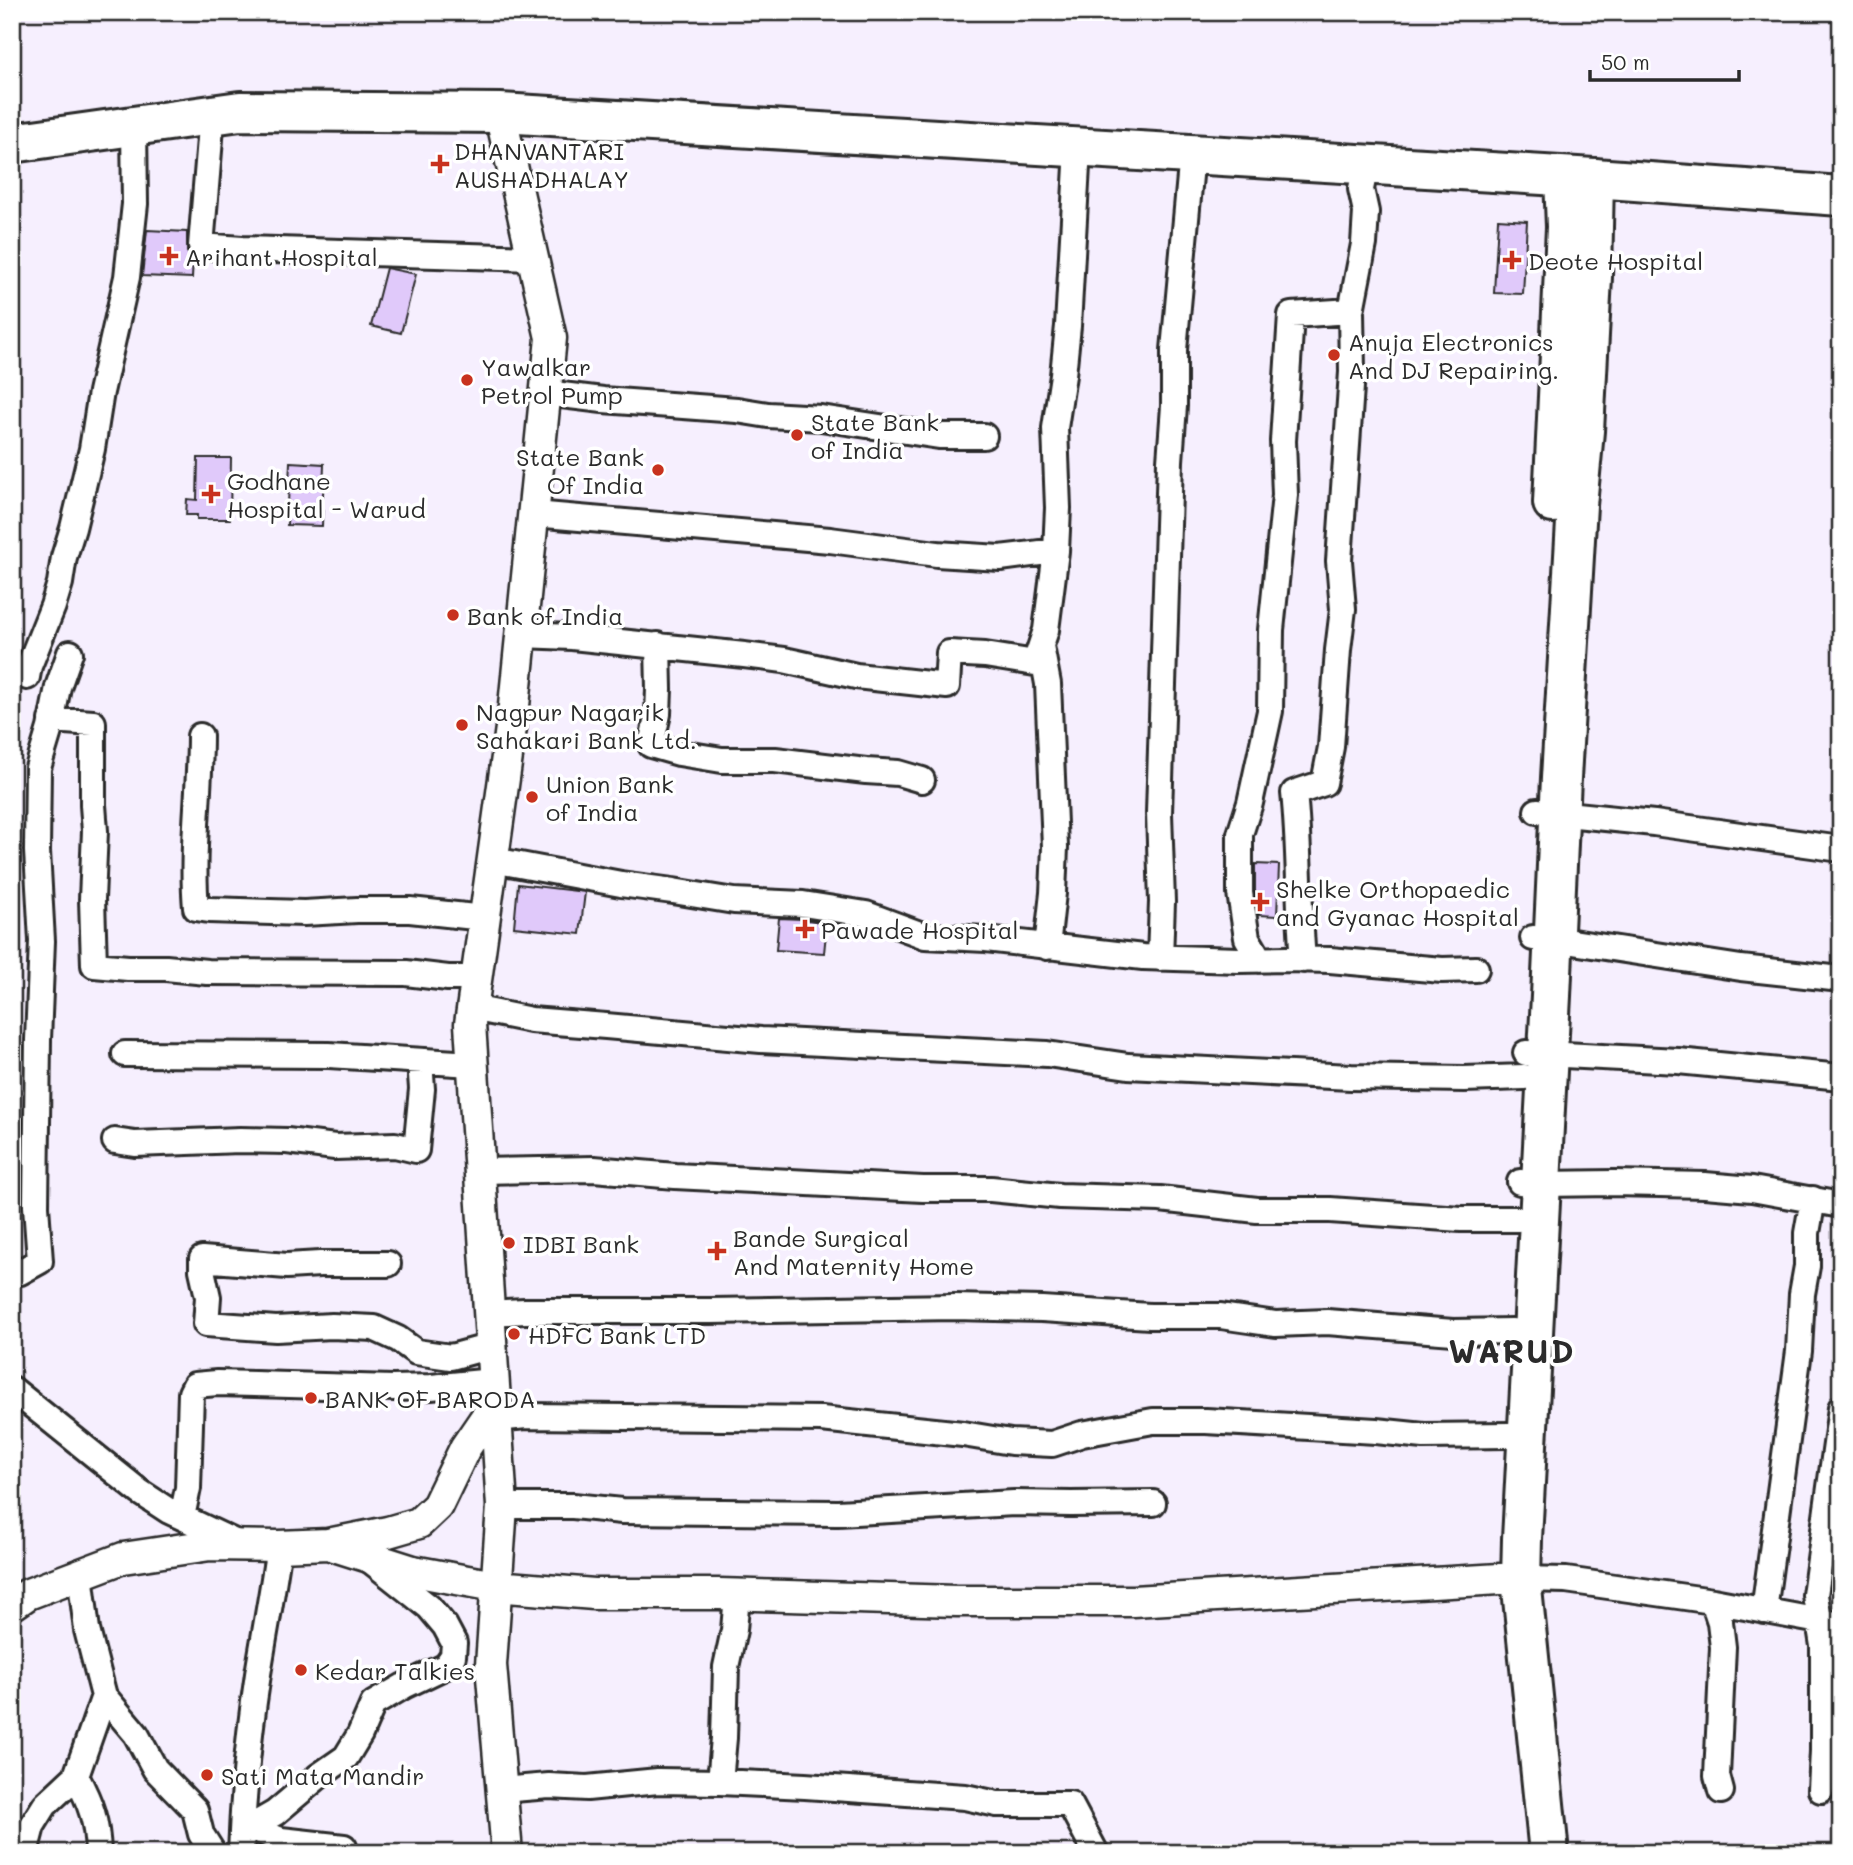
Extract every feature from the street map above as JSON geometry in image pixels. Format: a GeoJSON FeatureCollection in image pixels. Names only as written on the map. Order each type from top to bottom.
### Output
{"type":"FeatureCollection","features":[{"type":"Feature","properties":{"kind":"main road"},"geometry":{"type":"LineString","coordinates":[[12,144],[240,111],[500,113],[1841,196]]}},
{"type":"Feature","properties":{"kind":"main road"},"geometry":{"type":"LineString","coordinates":[[1549,1853],[1511,1579],[1533,1061],[1543,939],[1566,227],[1579,178]]}},
{"type":"Feature","properties":{"kind":"main road"},"geometry":{"type":"LineString","coordinates":[[1527,1195],[1512,1331],[1509,1435],[1511,1579],[1530,1853]]}},
{"type":"Feature","properties":{"kind":"street"},"geometry":{"type":"LineString","coordinates":[[500,113],[551,338],[514,706],[470,1024],[502,1506],[491,1665],[507,1853]]}},
{"type":"Feature","properties":{"kind":"street"},"geometry":{"type":"LineString","coordinates":[[212,115],[201,246],[533,258]]}},
{"type":"Feature","properties":{"kind":"street"},"geometry":{"type":"LineString","coordinates":[[27,677],[60,583],[64,557],[92,449],[101,392],[124,289],[135,204],[134,126]]}},
{"type":"Feature","properties":{"kind":"street"},"geometry":{"type":"LineString","coordinates":[[522,635],[658,645],[783,660],[856,676],[947,686],[949,653],[985,655],[1035,663],[1046,630],[1056,551],[1058,508],[1055,428],[1068,326],[1078,148]]}},
{"type":"Feature","properties":{"kind":"street"},"geometry":{"type":"LineString","coordinates":[[1160,958],[1162,902],[1159,813],[1174,351],[1192,155]]}},
{"type":"Feature","properties":{"kind":"street"},"geometry":{"type":"LineString","coordinates":[[1303,960],[1294,793],[1324,783],[1331,747],[1343,609],[1339,561],[1352,372],[1351,311],[1364,244],[1366,212],[1361,189],[1366,165]]}},
{"type":"Feature","properties":{"kind":"street"},"geometry":{"type":"LineString","coordinates":[[1260,960],[1247,938],[1243,916],[1240,893],[1240,834],[1250,803],[1270,711],[1273,609],[1284,495],[1283,441],[1291,315],[1351,311]]}},
{"type":"Feature","properties":{"kind":"street"},"geometry":{"type":"LineString","coordinates":[[545,393],[821,418],[939,436],[984,436]]}},
{"type":"Feature","properties":{"kind":"street"},"geometry":{"type":"LineString","coordinates":[[534,513],[830,540],[937,554],[1000,558],[1056,551]]}},
{"type":"Feature","properties":{"kind":"street"},"geometry":{"type":"LineString","coordinates":[[658,645],[658,714],[651,745],[722,760],[775,760],[898,773],[922,780]]}},
{"type":"Feature","properties":{"kind":"street"},"geometry":{"type":"LineString","coordinates":[[1041,646],[1048,684],[1055,847],[1047,947]]}},
{"type":"Feature","properties":{"kind":"street"},"geometry":{"type":"LineString","coordinates":[[12,1273],[20,1272],[40,1261],[36,1206],[42,941],[37,851],[38,768],[58,687],[70,653]]}},
{"type":"Feature","properties":{"kind":"street"},"geometry":{"type":"LineString","coordinates":[[51,720],[93,723],[94,965],[207,972],[406,973],[476,978]]}},
{"type":"Feature","properties":{"kind":"street"},"geometry":{"type":"LineString","coordinates":[[200,736],[196,908],[304,913],[410,910],[485,918]]}},
{"type":"Feature","properties":{"kind":"street"},"geometry":{"type":"LineString","coordinates":[[1548,811],[1841,849]]}},
{"type":"Feature","properties":{"kind":"street"},"geometry":{"type":"LineString","coordinates":[[493,860],[621,884],[734,901],[803,904],[866,914],[925,936],[986,939],[1160,958],[1303,960],[1442,970],[1476,969]]}},
{"type":"Feature","properties":{"kind":"street"},"geometry":{"type":"LineString","coordinates":[[1543,939],[1841,979]]}},
{"type":"Feature","properties":{"kind":"street"},"geometry":{"type":"LineString","coordinates":[[472,1008],[531,1020],[761,1040],[1047,1054],[1128,1066],[1352,1077],[1464,1079],[1533,1061],[1678,1061],[1841,1077]]}},
{"type":"Feature","properties":{"kind":"street"},"geometry":{"type":"LineString","coordinates":[[125,1054],[329,1055],[472,1064]]}},
{"type":"Feature","properties":{"kind":"street"},"geometry":{"type":"LineString","coordinates":[[114,1141],[155,1144],[275,1141],[335,1147],[395,1145],[416,1150],[422,1089],[420,1061]]}},
{"type":"Feature","properties":{"kind":"street"},"geometry":{"type":"LineString","coordinates":[[479,1171],[594,1169],[923,1189],[991,1189],[1060,1196],[1160,1199],[1257,1210],[1330,1210],[1461,1219],[1527,1195],[1614,1183],[1752,1189],[1841,1205]]}},
{"type":"Feature","properties":{"kind":"street"},"geometry":{"type":"LineString","coordinates":[[1764,1611],[1798,1352],[1807,1266],[1807,1233],[1813,1199]]}},
{"type":"Feature","properties":{"kind":"street"},"geometry":{"type":"LineString","coordinates":[[388,1264],[288,1266],[202,1259],[208,1297],[206,1324],[276,1329],[332,1326],[374,1328],[398,1339],[416,1352],[451,1357],[491,1346]]}},
{"type":"Feature","properties":{"kind":"street"},"geometry":{"type":"LineString","coordinates":[[489,1313],[955,1307],[1150,1316],[1221,1316],[1276,1324],[1327,1322],[1453,1332],[1512,1331]]}},
{"type":"Feature","properties":{"kind":"street"},"geometry":{"type":"LineString","coordinates":[[182,1517],[188,1488],[191,1393],[195,1385],[217,1383],[431,1387],[495,1401],[526,1416],[821,1419],[963,1434],[1011,1442],[1052,1444],[1082,1434],[1153,1421],[1206,1421],[1424,1436],[1509,1435]]}},
{"type":"Feature","properties":{"kind":"street"},"geometry":{"type":"LineString","coordinates":[[12,1389],[140,1492],[169,1511],[242,1545]]}},
{"type":"Feature","properties":{"kind":"street"},"geometry":{"type":"LineString","coordinates":[[12,1605],[28,1594],[124,1558],[210,1545],[328,1544],[419,1523],[437,1506],[465,1448],[495,1401]]}},
{"type":"Feature","properties":{"kind":"street"},"geometry":{"type":"LineString","coordinates":[[1821,1790],[1823,1646],[1830,1622],[1815,1595],[1841,1408]]}},
{"type":"Feature","properties":{"kind":"street"},"geometry":{"type":"LineString","coordinates":[[502,1506],[573,1506],[622,1511],[838,1513],[1014,1503],[1153,1503]]}},
{"type":"Feature","properties":{"kind":"street"},"geometry":{"type":"LineString","coordinates":[[328,1544],[413,1571],[495,1586],[594,1594],[957,1601],[1133,1601],[1511,1579],[1566,1580],[1713,1601],[1830,1622]]}},
{"type":"Feature","properties":{"kind":"street"},"geometry":{"type":"LineString","coordinates":[[245,1837],[242,1814],[258,1675],[279,1546]]}},
{"type":"Feature","properties":{"kind":"street"},"geometry":{"type":"LineString","coordinates":[[245,1837],[346,1757],[373,1704],[446,1666],[453,1656],[454,1643],[445,1626],[429,1607],[366,1556]]}},
{"type":"Feature","properties":{"kind":"street"},"geometry":{"type":"LineString","coordinates":[[80,1574],[87,1630],[104,1696],[136,1734],[155,1769],[195,1810],[201,1834],[212,1853]]}},
{"type":"Feature","properties":{"kind":"street"},"geometry":{"type":"LineString","coordinates":[[720,1782],[726,1667],[734,1630],[737,1595]]}},
{"type":"Feature","properties":{"kind":"street"},"geometry":{"type":"LineString","coordinates":[[1713,1601],[1720,1622],[1723,1647],[1717,1776],[1721,1791]]}},
{"type":"Feature","properties":{"kind":"street"},"geometry":{"type":"LineString","coordinates":[[25,1853],[32,1826],[45,1805],[76,1776],[104,1696]]}},
{"type":"Feature","properties":{"kind":"street"},"geometry":{"type":"LineString","coordinates":[[76,1776],[91,1805],[98,1836],[98,1853]]}},
{"type":"Feature","properties":{"kind":"street"},"geometry":{"type":"LineString","coordinates":[[501,1790],[549,1786],[587,1788],[658,1781],[720,1782],[965,1797],[997,1804],[1070,1804],[1096,1853]]}},
{"type":"Feature","properties":{"kind":"street"},"geometry":{"type":"LineString","coordinates":[[245,1837],[344,1847]]}},
{"type":"Feature","properties":{"kind":"building"},"geometry":{"type":"Polygon","coordinates":[[[1498,219],[1527,221],[1523,294],[1494,293],[1498,219]]]}},
{"type":"Feature","properties":{"kind":"building"},"geometry":{"type":"Polygon","coordinates":[[[147,230],[187,232],[187,252],[193,258],[192,278],[142,276],[147,230]]]}},
{"type":"Feature","properties":{"kind":"building"},"geometry":{"type":"Polygon","coordinates":[[[386,268],[416,274],[401,333],[371,326],[386,268]]]}},
{"type":"Feature","properties":{"kind":"building"},"geometry":{"type":"Polygon","coordinates":[[[198,458],[231,458],[230,519],[197,519],[197,515],[186,515],[187,499],[197,500],[198,458]]]}},
{"type":"Feature","properties":{"kind":"building"},"geometry":{"type":"Polygon","coordinates":[[[290,462],[324,464],[322,526],[287,525],[290,462]]]}},
{"type":"Feature","properties":{"kind":"building"},"geometry":{"type":"Polygon","coordinates":[[[1255,864],[1279,865],[1277,916],[1259,915],[1255,892],[1255,864]]]}},
{"type":"Feature","properties":{"kind":"building"},"geometry":{"type":"Polygon","coordinates":[[[518,884],[585,892],[580,934],[514,927],[518,884]]]}},
{"type":"Feature","properties":{"kind":"building"},"geometry":{"type":"Polygon","coordinates":[[[779,918],[827,923],[824,953],[776,950],[779,918]]]}},
{"type":"Feature","properties":{"kind":"place","name":"DHANVANTARI AUSHADHALAY"},"geometry":{"type":"Point","coordinates":[440,164]}},
{"type":"Feature","properties":{"kind":"place","name":"Arihant Hospital"},"geometry":{"type":"Point","coordinates":[169,256]}},
{"type":"Feature","properties":{"kind":"place","name":"Deote Hospital"},"geometry":{"type":"Point","coordinates":[1512,260]}},
{"type":"Feature","properties":{"kind":"place","name":"Anuja Electronics And DJ Repairing."},"geometry":{"type":"Point","coordinates":[1334,355]}},
{"type":"Feature","properties":{"kind":"place","name":"Yawalkar Petrol Pump"},"geometry":{"type":"Point","coordinates":[467,380]}},
{"type":"Feature","properties":{"kind":"place","name":"State Bank of India"},"geometry":{"type":"Point","coordinates":[797,435]}},
{"type":"Feature","properties":{"kind":"place","name":"State Bank Of India"},"geometry":{"type":"Point","coordinates":[658,470]}},
{"type":"Feature","properties":{"kind":"place","name":"Godhane Hospital - Warud"},"geometry":{"type":"Point","coordinates":[211,494]}},
{"type":"Feature","properties":{"kind":"place","name":"Bank of India"},"geometry":{"type":"Point","coordinates":[453,615]}},
{"type":"Feature","properties":{"kind":"place","name":"Nagpur Nagarik Sahakari Bank Ltd."},"geometry":{"type":"Point","coordinates":[462,725]}},
{"type":"Feature","properties":{"kind":"place","name":"Union Bank of India"},"geometry":{"type":"Point","coordinates":[532,797]}},
{"type":"Feature","properties":{"kind":"place","name":"Shelke Orthopaedic and Gyanac Hospital"},"geometry":{"type":"Point","coordinates":[1260,902]}},
{"type":"Feature","properties":{"kind":"place","name":"Pawade Hospital"},"geometry":{"type":"Point","coordinates":[805,929]}},
{"type":"Feature","properties":{"kind":"place","name":"IDBI Bank"},"geometry":{"type":"Point","coordinates":[509,1243]}},
{"type":"Feature","properties":{"kind":"place","name":"Bande Surgical And Maternity Home"},"geometry":{"type":"Point","coordinates":[717,1251]}},
{"type":"Feature","properties":{"kind":"place","name":"HDFC Bank LTD"},"geometry":{"type":"Point","coordinates":[514,1334]}},
{"type":"Feature","properties":{"kind":"place","name":"BANK OF BARODA"},"geometry":{"type":"Point","coordinates":[311,1398]}},
{"type":"Feature","properties":{"kind":"place","name":"Kedar Talkies"},"geometry":{"type":"Point","coordinates":[301,1670]}},
{"type":"Feature","properties":{"kind":"place","name":"Sati Mata Mandir"},"geometry":{"type":"Point","coordinates":[207,1775]}},
{"type":"Feature","properties":{"kind":"district","name":"WARUD"},"geometry":{"type":"Point","coordinates":[1512,1350]}}]}
